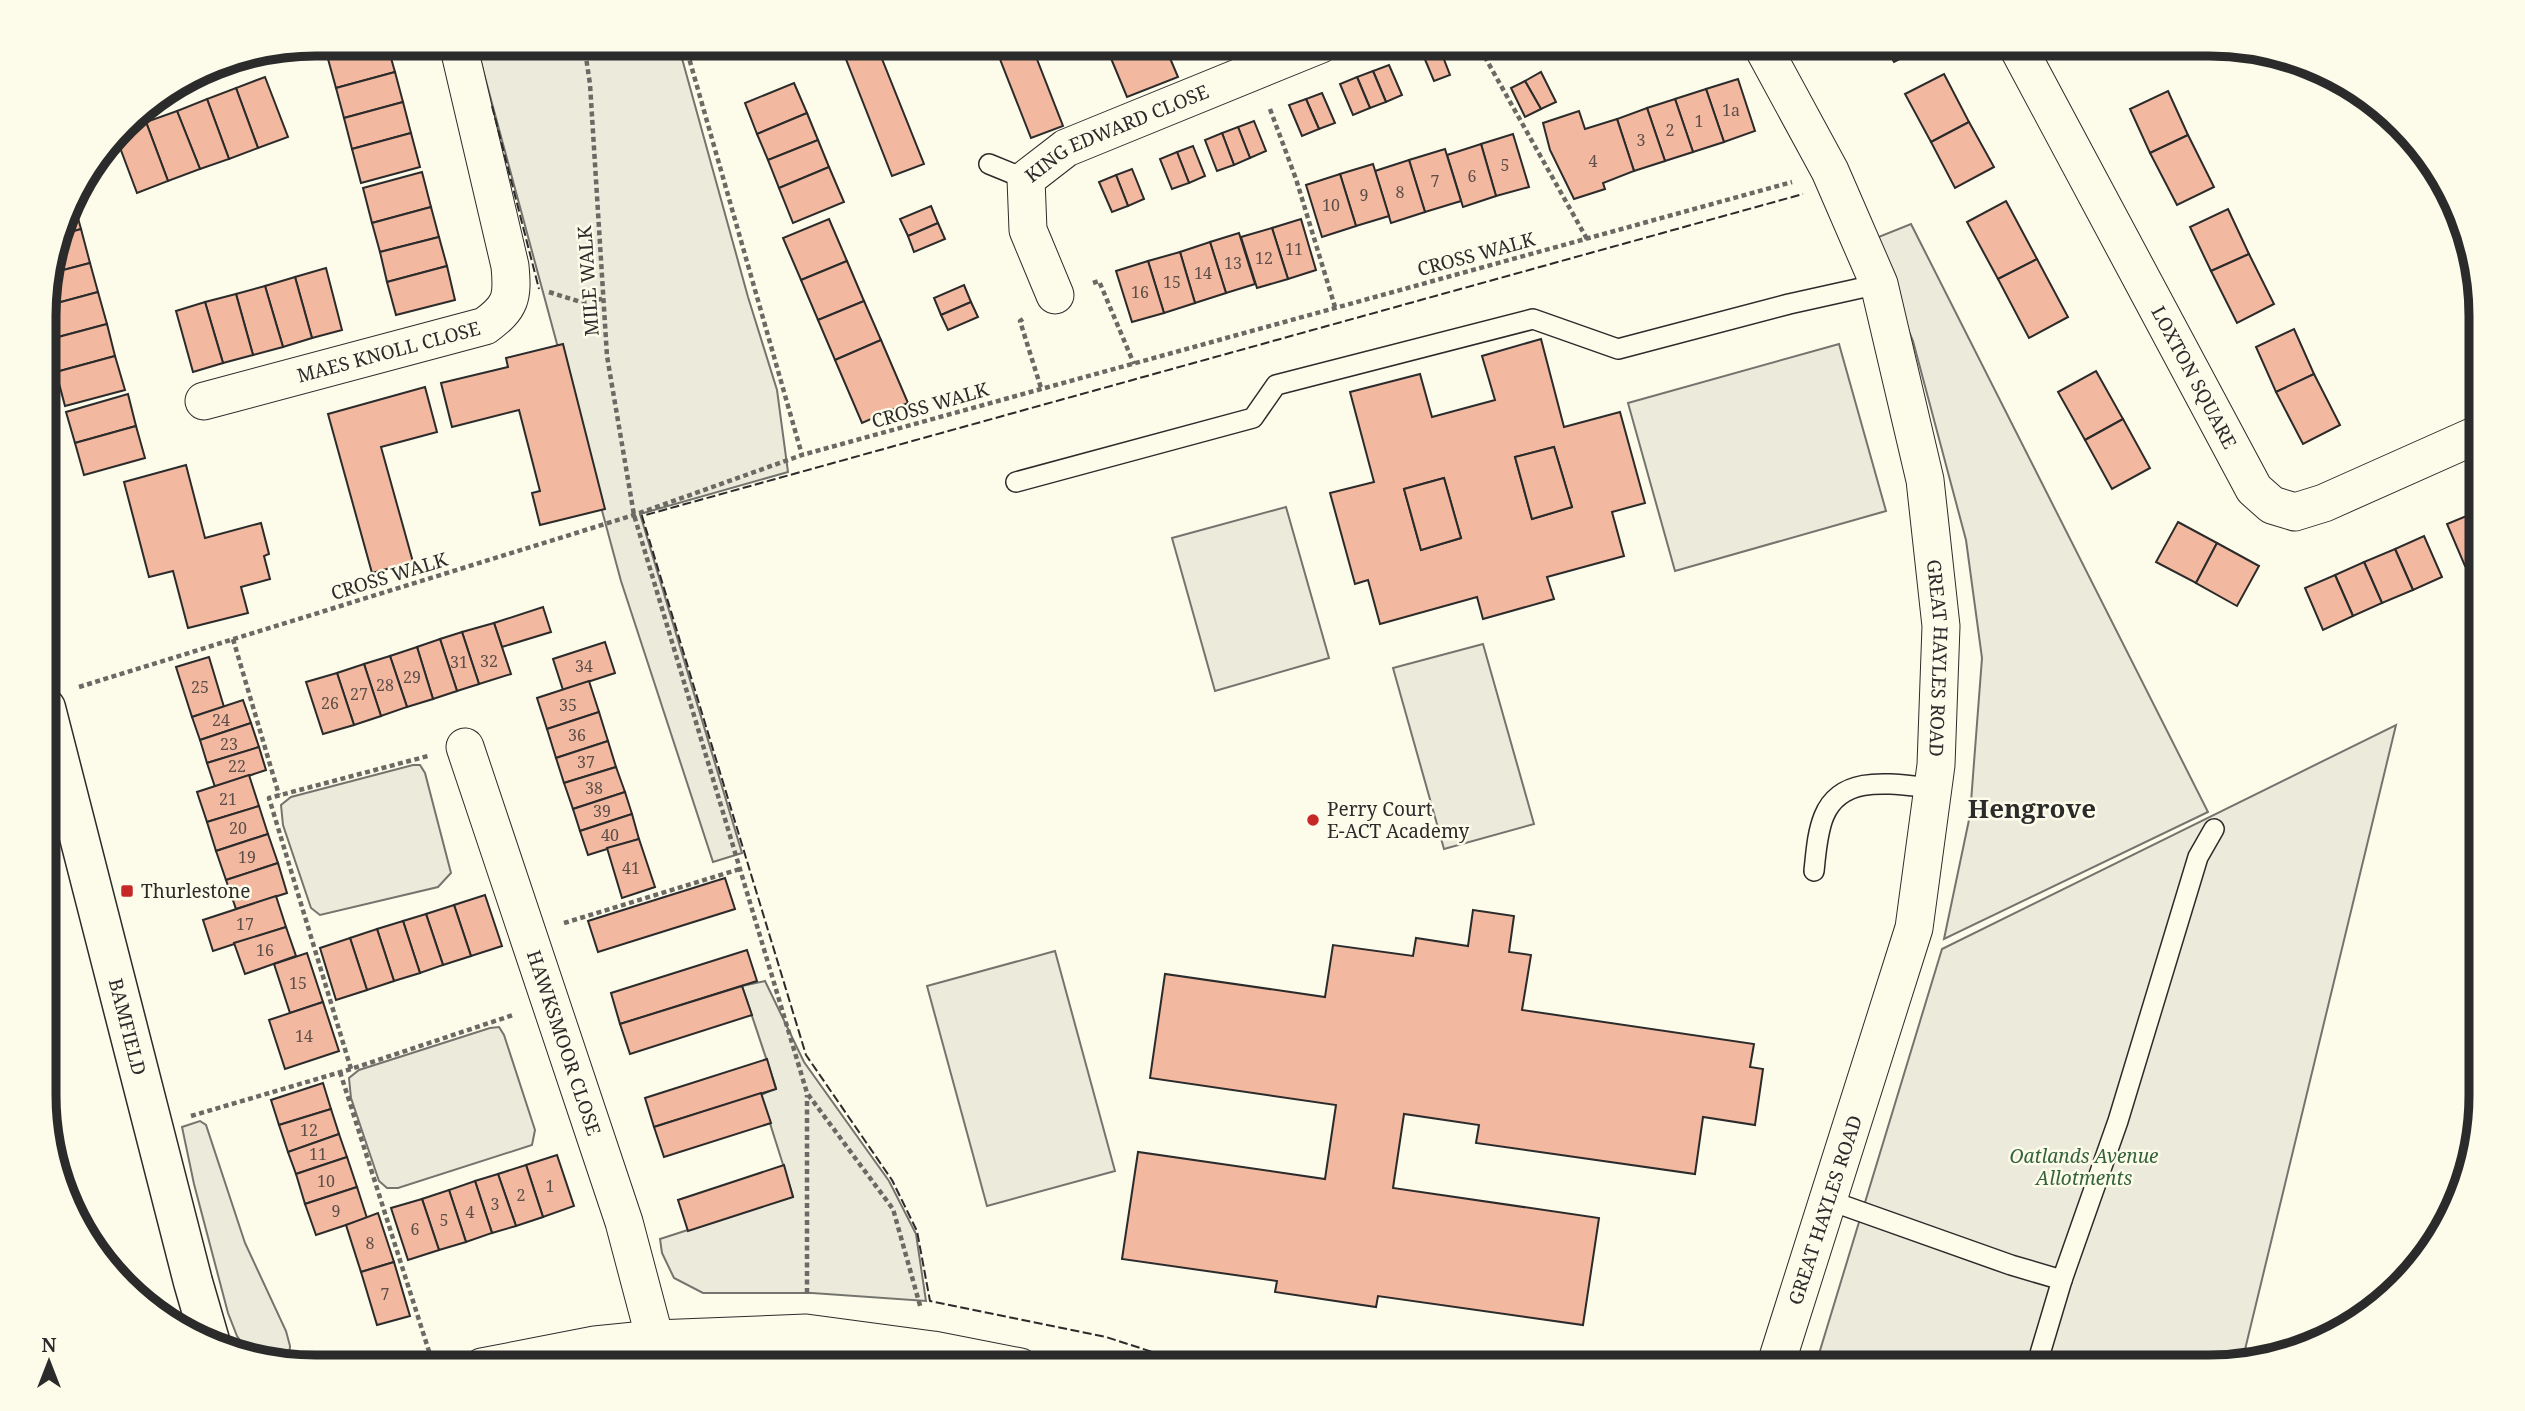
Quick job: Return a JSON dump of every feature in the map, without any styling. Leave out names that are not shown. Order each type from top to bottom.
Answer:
[{"type":"street","points":[[461,56],[512,281]]},
{"type":"street","name":"KING EDWARD CLOSE","points":[[1055,295],[1028,230],[1026,179],[1066,148],[1292,56]]},
{"type":"street","name":"GREAT HAYLES ROAD","points":[[1767,56],[1830,172],[1879,284],[1925,480],[1941,626],[1936,765],[1914,928],[1779,1355]]},
{"type":"street","name":"LOXTON SQUARE","points":[[2022,56],[2254,488],[2272,505],[2295,512],[2323,503],[2469,438]]},
{"type":"street","name":"MAES KNOLL CLOSE","points":[[204,401],[485,326],[507,307],[513,291],[512,281]]},
{"type":"street","name":"BAMFIELD","points":[[59,698],[153,1127],[208,1331]]},
{"type":"street","name":"HAWKSMOOR CLOSE","points":[[465,747],[624,1222],[655,1339]]},
{"type":"street","points":[[601,1355],[655,1339],[806,1333],[959,1355]]},
{"type":"lane","points":[[989,164],[1026,179]]},
{"type":"lane","points":[[1016,482],[1253,418],[1276,385],[1533,319],[1618,349],[1789,304],[1879,284]]},
{"type":"lane","points":[[1814,871],[1820,828],[1825,815],[1846,790],[1880,783],[1933,788]]},
{"type":"lane","points":[[2040,1355],[2062,1280],[2118,1121],[2198,858],[2214,829]]},
{"type":"lane","points":[[1828,1200],[2011,1265],[2062,1280]]},
{"type":"path","name":"MILE WALK","points":[[586,56],[590,84],[607,356],[634,515],[807,1093]]},
{"type":"path","points":[[688,56],[802,455]]},
{"type":"path","points":[[1490,56],[1486,59],[1587,239]]},
{"type":"path","points":[[1256,71],[1296,179],[1335,307]]},
{"type":"path","name":"CROSS WALK","points":[[59,698],[233,639],[634,515],[802,455],[1830,172]]},
{"type":"path","points":[[512,281],[581,302],[602,299]]},
{"type":"path","points":[[233,639],[279,795]]},
{"type":"path","points":[[351,1069],[269,798],[465,747]]},
{"type":"path","points":[[528,934],[740,869]]},
{"type":"path","points":[[153,1127],[351,1069],[551,1003]]},
{"type":"path","points":[[340,1072],[430,1355]]},
{"type":"path","points":[[806,1333],[807,1093]]},
{"type":"path","points":[[807,1093],[892,1209],[933,1350]]},
{"type":"green space","points":[[479,56],[681,56],[748,297],[777,390],[788,472],[640,514],[742,853],[713,862],[621,581]]},
{"type":"green space","points":[[1911,224],[2208,812],[1944,939],[1970,815],[1982,658],[1966,540],[1913,341],[1871,240]]},
{"type":"green space","points":[[1839,344],[1886,511],[1675,571],[1628,403]]},
{"type":"green space","points":[[1286,507],[1329,658],[1215,691],[1172,538]]},
{"type":"green space","points":[[1483,644],[1534,824],[1444,849],[1393,668]]},
{"type":"green space","name":"Oatlands Avenue Allotments","points":[[2396,725],[2244,1353],[1819,1355],[1942,949]]},
{"type":"green space","points":[[420,765],[425,773],[451,873],[438,887],[320,915],[311,908],[283,825],[281,805],[291,797]]},
{"type":"green space","points":[[1055,951],[1115,1171],[987,1206],[927,986]]},
{"type":"green space","points":[[765,981],[804,1062],[889,1181],[916,1234],[926,1301],[812,1293],[703,1293],[674,1278],[662,1253],[660,1239],[793,1196],[761,1095],[776,1088],[742,986]]},
{"type":"green space","points":[[499,1027],[535,1130],[532,1145],[398,1188],[387,1188],[379,1181],[351,1098],[349,1078],[359,1070]]},
{"type":"green space","points":[[200,1121],[206,1125],[245,1243],[286,1331],[289,1353],[243,1344],[237,1336],[228,1313],[194,1184],[182,1127]]},
{"type":"building","points":[[340,56],[390,56],[395,72],[336,88],[328,59]]},
{"type":"building","points":[[845,56],[881,56],[924,164],[892,176]]},
{"type":"building","points":[[999,56],[1036,56],[1063,126],[1031,138]]},
{"type":"building","points":[[1110,56],[1169,56],[1178,77],[1127,97]]},
{"type":"building","points":[[1424,56],[1443,56],[1450,75],[1434,81]]},
{"type":"building","points":[[1891,56],[1906,56],[1894,62]]},
{"type":"building","points":[[1389,65],[1402,95],[1386,102],[1373,71]]},
{"type":"building","points":[[1373,71],[1386,102],[1370,108],[1357,77]]},
{"type":"building","points":[[395,72],[403,102],[344,118],[336,88]]},
{"type":"building","points":[[1541,72],[1556,102],[1541,109],[1525,81]]},
{"type":"building","points":[[1944,74],[1969,122],[1931,142],[1905,94]]},
{"type":"building","points":[[265,77],[288,137],[258,148],[236,88]]},
{"type":"building","points":[[1357,77],[1370,108],[1353,115],[1340,84]]},
{"type":"building","points":[[1738,79],[1755,131],[1724,142],[1706,89]]},
{"type":"building","points":[[1525,81],[1541,109],[1525,117],[1511,88]]},
{"type":"building","points":[[794,83],[807,113],[757,134],[745,103]]},
{"type":"building","points":[[236,88],[258,148],[229,159],[207,99]]},
{"type":"building","points":[[1706,89],[1724,142],[1693,152],[1675,99]]},
{"type":"building","points":[[2168,91],[2188,135],[2150,153],[2130,109]]},
{"type":"building","points":[[1322,93],[1335,123],[1319,129],[1306,99]]},
{"type":"building","points":[[207,99],[229,159],[200,169],[177,111]]},
{"type":"building","points":[[1306,99],[1319,129],[1302,136],[1289,105]]},
{"type":"building","points":[[1675,99],[1693,152],[1665,161],[1647,108]]},
{"type":"building","points":[[403,102],[411,133],[352,149],[344,118]]},
{"type":"building","points":[[1647,108],[1665,161],[1634,171],[1617,119]]},
{"type":"building","points":[[177,111],[200,169],[168,181],[146,122]]},
{"type":"building","points":[[1579,111],[1585,129],[1617,119],[1634,171],[1603,183],[1605,189],[1574,199],[1550,150],[1543,123]]},
{"type":"building","points":[[807,113],[818,140],[768,160],[757,134]]},
{"type":"building","points":[[1254,121],[1266,151],[1250,158],[1238,127]]},
{"type":"building","points":[[146,122],[168,181],[137,193],[119,146]]},
{"type":"building","points":[[1969,122],[1994,167],[1955,188],[1931,142]]},
{"type":"building","points":[[1238,127],[1250,158],[1234,165],[1222,133]]},
{"type":"building","points":[[411,133],[420,167],[361,183],[352,149]]},
{"type":"building","points":[[1222,133],[1234,165],[1217,171],[1205,140]]},
{"type":"building","points":[[1513,134],[1529,187],[1496,196],[1481,144]]},
{"type":"building","points":[[2188,135],[2214,187],[2177,205],[2150,153]]},
{"type":"building","points":[[818,140],[829,167],[779,188],[768,160]]},
{"type":"building","points":[[1481,144],[1496,196],[1463,207],[1447,155]]},
{"type":"building","points":[[1193,146],[1205,176],[1189,183],[1177,152]]},
{"type":"building","points":[[1445,149],[1461,201],[1425,212],[1409,160]]},
{"type":"building","points":[[1177,152],[1189,183],[1172,189],[1160,159]]},
{"type":"building","points":[[1409,160],[1425,212],[1391,223],[1375,171]]},
{"type":"building","points":[[1373,164],[1389,216],[1356,226],[1340,174]]},
{"type":"building","points":[[829,167],[844,202],[793,223],[779,188]]},
{"type":"building","points":[[1132,169],[1144,199],[1128,206],[1116,175]]},
{"type":"building","points":[[422,172],[431,207],[372,223],[363,188]]},
{"type":"building","points":[[1340,174],[1356,226],[1322,237],[1306,185]]},
{"type":"building","points":[[1116,175],[1128,206],[1112,212],[1099,182]]},
{"type":"building","points":[[2006,201],[2037,259],[1998,279],[1967,222]]},
{"type":"building","points":[[931,206],[938,223],[908,236],[900,219]]},
{"type":"building","points":[[431,207],[439,237],[380,252],[372,223]]},
{"type":"building","points":[[2228,209],[2249,254],[2211,271],[2190,227]]},
{"type":"building","points":[[77,214],[81,229],[70,232]]},
{"type":"building","points":[[829,219],[847,261],[801,280],[783,238]]},
{"type":"building","points":[[1301,219],[1316,270],[1288,279],[1272,228]]},
{"type":"building","points":[[938,223],[945,239],[914,252],[908,236]]},
{"type":"building","points":[[1272,228],[1288,279],[1257,288],[1241,237]]},
{"type":"building","points":[[81,229],[90,263],[60,271],[65,249],[70,232]]},
{"type":"building","points":[[1239,233],[1255,284],[1226,293],[1210,242]]},
{"type":"building","points":[[439,237],[447,266],[387,282],[380,252]]},
{"type":"building","points":[[1210,242],[1226,293],[1195,303],[1180,252]]},
{"type":"building","points":[[1180,252],[1195,303],[1164,313],[1148,261]]},
{"type":"building","points":[[2249,254],[2274,304],[2237,323],[2211,271]]},
{"type":"building","points":[[2037,259],[2068,317],[2029,338],[1998,279]]},
{"type":"building","points":[[847,261],[864,301],[818,320],[801,280]]},
{"type":"building","points":[[1148,261],[1164,313],[1132,322],[1116,271]]},
{"type":"building","points":[[90,263],[98,292],[57,303],[60,271]]},
{"type":"building","points":[[447,266],[455,300],[396,315],[387,282]]},
{"type":"building","points":[[326,268],[342,330],[312,338],[295,277]]},
{"type":"building","points":[[295,277],[312,338],[283,347],[265,286]]},
{"type":"building","points":[[964,285],[971,302],[941,315],[934,298]]},
{"type":"building","points":[[265,286],[283,347],[253,355],[236,294]]},
{"type":"building","points":[[98,292],[107,324],[56,338],[57,303]]},
{"type":"building","points":[[236,294],[253,355],[223,363],[205,302]]},
{"type":"building","points":[[864,301],[881,340],[835,360],[818,320]]},
{"type":"building","points":[[205,302],[223,363],[193,372],[176,311]]},
{"type":"building","points":[[971,302],[978,317],[948,330],[941,315]]},
{"type":"building","points":[[107,324],[115,356],[56,372],[56,338]]},
{"type":"building","points":[[2294,329],[2314,374],[2276,392],[2256,347]]},
{"type":"building","points":[[1541,339],[1564,427],[1620,412],[1645,503],[1612,512],[1624,556],[1547,577],[1554,599],[1483,619],[1477,597],[1380,624],[1368,580],[1355,584],[1330,493],[1374,482],[1350,392],[1420,374],[1432,417],[1495,400],[1482,356]],"holes":[[[1554,447],[1572,507],[1532,519],[1515,457]],[[1444,478],[1461,538],[1421,550],[1404,489]]]},
{"type":"building","points":[[881,340],[908,403],[862,423],[835,360]]},
{"type":"building","points":[[563,344],[605,509],[540,525],[532,493],[540,491],[519,410],[452,427],[441,383],[508,367],[506,358]]},
{"type":"building","points":[[115,356],[125,390],[65,406],[56,372]]},
{"type":"building","points":[[2096,371],[2123,419],[2085,440],[2058,392]]},
{"type":"building","points":[[2314,374],[2340,425],[2303,444],[2276,392]]},
{"type":"building","points":[[425,387],[437,432],[381,447],[413,562],[372,573],[328,414]]},
{"type":"building","points":[[128,394],[136,426],[75,443],[66,412]]},
{"type":"building","points":[[2123,419],[2150,468],[2112,489],[2085,440]]},
{"type":"building","points":[[136,426],[145,458],[84,475],[75,443]]},
{"type":"building","points":[[1554,447],[1572,507],[1532,519],[1515,457]]},
{"type":"building","points":[[186,465],[205,538],[261,523],[269,554],[264,556],[270,579],[241,587],[248,613],[188,628],[173,571],[149,577],[124,482]]},
{"type":"building","points":[[1444,478],[1461,538],[1421,550],[1404,489]]},
{"type":"building","points":[[2469,515],[2469,564],[2465,566],[2447,524]]},
{"type":"building","points":[[2178,522],[2217,543],[2196,583],[2156,562]]},
{"type":"building","points":[[2424,536],[2442,577],[2413,590],[2395,549]]},
{"type":"building","points":[[2217,543],[2259,566],[2237,606],[2196,583]]},
{"type":"building","points":[[2395,549],[2413,590],[2382,603],[2364,562]]},
{"type":"building","points":[[2364,562],[2382,603],[2353,616],[2335,575]]},
{"type":"building","points":[[2335,575],[2353,616],[2323,630],[2305,588]]},
{"type":"building","points":[[543,607],[551,632],[502,647],[494,623]]},
{"type":"building","points":[[494,623],[511,674],[479,684],[462,632]]},
{"type":"building","points":[[462,632],[479,684],[457,691],[440,639]]},
{"type":"building","points":[[440,639],[457,691],[433,699],[417,647]]},
{"type":"building","points":[[605,642],[615,673],[563,690],[553,659]]},
{"type":"building","points":[[417,647],[433,699],[407,707],[390,656]]},
{"type":"building","points":[[390,656],[407,707],[381,716],[364,664]]},
{"type":"building","points":[[209,657],[224,707],[192,717],[176,667]]},
{"type":"building","points":[[364,664],[381,716],[354,725],[337,673]]},
{"type":"building","points":[[337,673],[354,725],[323,734],[306,682]]},
{"type":"building","points":[[589,681],[599,712],[547,729],[537,698]]},
{"type":"building","points":[[243,700],[251,723],[200,740],[192,717]]},
{"type":"building","points":[[599,712],[608,741],[556,758],[547,729]]},
{"type":"building","points":[[251,723],[259,747],[207,763],[200,740]]},
{"type":"building","points":[[608,741],[616,767],[564,783],[556,758]]},
{"type":"building","points":[[259,747],[266,770],[215,787],[207,763]]},
{"type":"building","points":[[616,767],[625,792],[573,809],[564,783]]},
{"type":"building","points":[[249,775],[259,806],[207,822],[197,792]]},
{"type":"building","points":[[625,792],[632,814],[580,831],[573,809]]},
{"type":"building","points":[[259,806],[268,834],[216,851],[207,822]]},
{"type":"building","points":[[632,814],[639,839],[588,855],[580,831]]},
{"type":"building","points":[[268,834],[278,863],[226,880],[216,851]]},
{"type":"building","points":[[639,839],[655,887],[622,898],[607,848]]},
{"type":"building","points":[[278,863],[287,893],[236,909],[226,880]]},
{"type":"building","points":[[725,878],[735,909],[598,952],[588,921]]},
{"type":"building","points":[[485,895],[502,946],[471,956],[454,905]]},
{"type":"building","points":[[276,896],[286,927],[213,951],[203,920]]},
{"type":"building","points":[[454,905],[471,956],[443,965],[426,914]]},
{"type":"building","points":[[1473,910],[1514,916],[1509,952],[1531,955],[1522,1010],[1754,1044],[1750,1067],[1763,1069],[1755,1125],[1703,1117],[1695,1174],[1476,1143],[1479,1125],[1404,1114],[1393,1188],[1599,1218],[1583,1325],[1378,1296],[1376,1307],[1275,1292],[1277,1281],[1122,1259],[1138,1152],[1325,1179],[1336,1105],[1150,1078],[1165,974],[1325,997],[1333,945],[1413,956],[1416,938],[1468,946]]},
{"type":"building","points":[[426,914],[443,965],[420,973],[403,921]]},
{"type":"building","points":[[403,921],[420,973],[394,981],[377,929]]},
{"type":"building","points":[[286,927],[296,956],[245,974],[234,943]]},
{"type":"building","points":[[377,929],[394,981],[367,990],[350,938]]},
{"type":"building","points":[[350,938],[367,990],[336,1000],[320,948]]},
{"type":"building","points":[[747,950],[757,981],[620,1024],[611,993]]},
{"type":"building","points":[[307,953],[323,1002],[290,1013],[274,964]]},
{"type":"building","points":[[742,986],[752,1015],[630,1054],[620,1024]]},
{"type":"building","points":[[323,1002],[339,1051],[285,1069],[269,1020]]},
{"type":"building","points":[[767,1059],[776,1089],[654,1127],[645,1098]]},
{"type":"building","points":[[323,1083],[331,1109],[279,1125],[271,1100]]},
{"type":"building","points":[[761,1093],[771,1123],[664,1157],[654,1127]]},
{"type":"building","points":[[331,1109],[339,1134],[288,1152],[279,1125]]},
{"type":"building","points":[[339,1134],[347,1157],[296,1174],[288,1152]]},
{"type":"building","points":[[557,1155],[574,1206],[543,1217],[526,1165]]},
{"type":"building","points":[[347,1157],[357,1187],[305,1204],[296,1174]]},
{"type":"building","points":[[526,1165],[543,1217],[516,1226],[498,1174]]},
{"type":"building","points":[[784,1165],[793,1197],[688,1231],[678,1200]]},
{"type":"building","points":[[498,1174],[516,1226],[492,1233],[475,1181]]},
{"type":"building","points":[[475,1181],[492,1233],[466,1242],[449,1190]]},
{"type":"building","points":[[357,1187],[367,1218],[316,1235],[305,1204]]},
{"type":"building","points":[[449,1190],[466,1242],[439,1250],[422,1199]]},
{"type":"building","points":[[422,1199],[439,1250],[408,1260],[391,1208]]},
{"type":"building","points":[[378,1213],[394,1262],[361,1272],[346,1225]]},
{"type":"building","points":[[394,1262],[410,1316],[377,1325],[361,1272]]},
{"type":"fence","points":[[492,106],[539,289]]},
{"type":"fence","points":[[1162,1355],[1106,1337],[930,1301],[917,1231],[892,1180],[806,1055],[642,516],[1803,194]]},
{"type":"place","name":"Perry Court E-ACT Academy","points":[[1313,820]]},
{"type":"place","name":"Thurlestone","points":[[127,891]]},
{"type":"district","name":"Hengrove","points":[[2032,809]]}]
